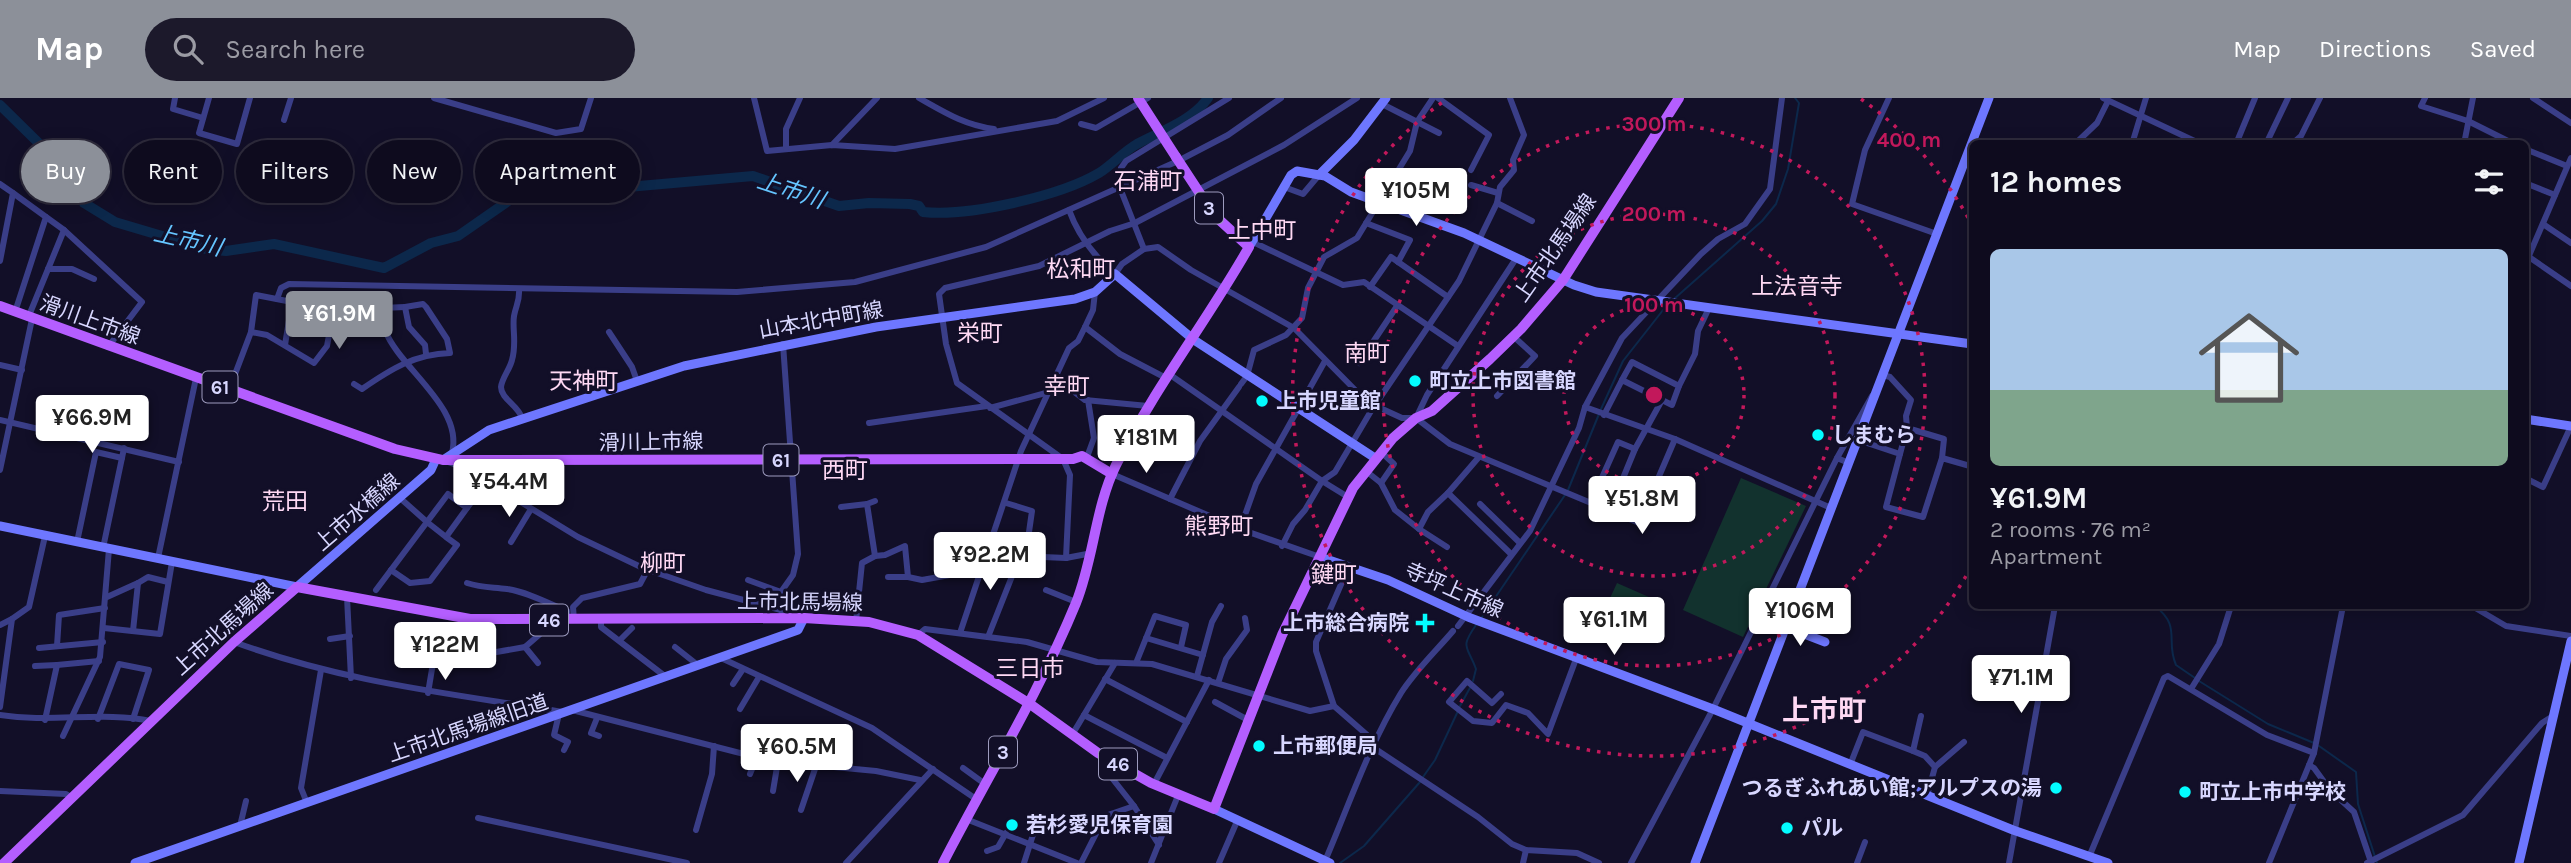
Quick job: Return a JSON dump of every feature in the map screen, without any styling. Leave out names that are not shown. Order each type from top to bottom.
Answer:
[{"type":"main road","name":"3","points":[[943,863],[1030,704],[1056,650],[1092,553],[1100,510],[1112,474],[1148,406],[1194,340],[1251,245],[1214,215],[1197,193],[1138,98]]},
{"type":"main road","name":"上市北馬場線","points":[[4,863],[234,642],[297,587],[470,619],[804,618],[856,621],[918,635],[1030,704],[1108,758],[1154,784],[1214,809],[1282,635],[1349,496],[1378,455],[1416,418],[1432,411],[1513,337],[1563,280],[1673,100]]},
{"type":"main road","name":"滑川上市線","points":[[0,306],[395,449],[439,460],[1087,457]]},
{"type":"main road","points":[[1087,457],[1112,474]]},
{"type":"street","points":[[175,98],[173,109],[203,118]]},
{"type":"street","points":[[209,98],[199,133],[237,144],[250,98]]},
{"type":"street","points":[[284,120],[290,98]]},
{"type":"street","points":[[434,98],[556,132],[581,129],[590,98]]},
{"type":"street","points":[[754,98],[767,151],[832,145],[895,149],[1056,121],[1104,98]]},
{"type":"street","points":[[786,149],[786,130],[800,98]]},
{"type":"street","points":[[832,145],[877,98]]},
{"type":"street","points":[[919,98],[943,114],[973,126],[1002,130]]},
{"type":"street","points":[[1081,124],[1096,128],[1148,98]]},
{"type":"street","points":[[1121,168],[1126,161],[1229,98]]},
{"type":"street","points":[[277,299],[281,288],[289,284],[737,292],[855,282],[986,247],[1121,188],[1228,135],[1281,98]]},
{"type":"street","points":[[1066,558],[1070,475],[1063,459],[957,383],[939,294],[945,288],[1039,266],[1110,231],[1135,223],[1197,193],[1284,145],[1357,98]]},
{"type":"street","points":[[1170,499],[1200,441],[1242,382],[1254,350],[1286,335],[1294,328],[1305,312],[1308,288],[1315,272],[1328,252],[1353,242],[1410,150],[1417,122],[1436,98],[1489,135],[1471,170]]},
{"type":"street","points":[[1282,546],[1293,524],[1306,510],[1322,481],[1335,472],[1352,441],[1459,281],[1497,204],[1497,193],[1514,170],[1513,160],[1524,135],[1510,98]]},
{"type":"street","points":[[1214,809],[1327,862],[1374,745],[1402,691],[1468,617],[1530,531],[1579,428],[1585,407],[1622,338],[1718,239],[1745,224],[1765,198],[1770,189],[1782,98]]},
{"type":"street","points":[[1889,98],[1865,150],[1852,204],[1937,234]]},
{"type":"street","points":[[1973,140],[1989,98]]},
{"type":"street","points":[[2134,140],[2146,98]]},
{"type":"street","points":[[2238,140],[2255,98]]},
{"type":"street","points":[[2268,140],[2288,98]]},
{"type":"street","points":[[2296,140],[2320,98]]},
{"type":"street","points":[[2425,98],[2421,106],[2468,121],[2506,140]]},
{"type":"street","points":[[2465,140],[2473,98]]},
{"type":"street","points":[[2533,98],[2571,123]]},
{"type":"street","points":[[2079,140],[2097,123],[2106,99],[2140,118],[2192,140]]},
{"type":"street","points":[[1284,187],[1303,194],[1354,140],[1384,101],[1439,133]]},
{"type":"street","points":[[1696,863],[1969,150]]},
{"type":"street","points":[[2529,151],[2567,166]]},
{"type":"street","points":[[2571,158],[2529,257],[2571,286]]},
{"type":"street","points":[[1458,346],[1364,282],[1343,285],[1251,245],[1284,187],[1297,171],[1319,175],[1351,192],[1479,240],[1563,280],[1596,292],[1969,344]]},
{"type":"street","points":[[0,184],[64,230],[142,302],[108,347]]},
{"type":"street","points":[[1471,185],[1497,193]]},
{"type":"street","points":[[2529,185],[2555,195]]},
{"type":"street","points":[[1121,188],[1144,250]]},
{"type":"street","points":[[0,261],[13,193]]},
{"type":"street","points":[[1497,204],[1532,221]]},
{"type":"street","points":[[1069,210],[1074,225],[1087,244],[1115,274],[1242,382],[1394,464],[1381,483]]},
{"type":"street","points":[[15,312],[46,217]]},
{"type":"street","points":[[1366,223],[1410,240],[1398,262]]},
{"type":"street","points":[[2543,224],[2571,243]]},
{"type":"street","points":[[0,471],[22,370],[30,318],[64,230]]},
{"type":"street","points":[[1115,274],[1122,264],[1144,250],[1158,247],[1191,270],[1294,328],[1355,393],[1402,418],[1416,418],[1450,444],[1639,523],[1675,439]]},
{"type":"street","points":[[1370,287],[1391,257],[1448,297]]},
{"type":"street","points":[[1416,418],[1417,411],[1517,257]]},
{"type":"street","points":[[48,270],[72,269],[94,279]]},
{"type":"street","name":"山本北中町線","points":[[439,460],[489,430],[684,366],[876,327],[1075,299],[1095,292],[1115,274]]},
{"type":"street","points":[[519,289],[520,300],[513,318],[516,331],[513,356],[501,387],[503,395],[519,408],[522,418]]},
{"type":"street","points":[[960,633],[1028,435],[1069,348],[1078,341],[1093,310],[1095,292]]},
{"type":"street","points":[[229,390],[251,332],[256,295],[359,314],[382,308],[426,307],[447,339],[450,354],[426,354],[362,389],[354,384]]},
{"type":"street","points":[[285,345],[292,302]]},
{"type":"street","points":[[1359,363],[1397,306]]},
{"type":"street","points":[[405,307],[409,327],[425,345],[426,354]]},
{"type":"street","points":[[1622,380],[1672,405],[1695,355],[1698,331],[1709,307]]},
{"type":"street","points":[[251,332],[267,335],[314,363],[327,346],[334,308]]},
{"type":"street","points":[[382,308],[385,331],[434,394],[445,415],[454,452],[439,460]]},
{"type":"street","points":[[1085,327],[1120,354],[1168,376],[1223,410],[1322,481],[1349,496]]},
{"type":"street","points":[[609,332],[638,381]]},
{"type":"street","points":[[1497,396],[1535,356],[1513,337]]},
{"type":"street","points":[[771,606],[793,575],[798,554],[783,344]]},
{"type":"street","points":[[1240,529],[1256,484],[1325,361]]},
{"type":"street","points":[[1604,415],[1632,362],[1679,386]]},
{"type":"street","points":[[0,365],[22,370]]},
{"type":"street","points":[[1883,375],[1890,377],[1911,400],[1906,415],[1907,428],[1886,507],[1923,517],[1942,458],[1944,439],[1907,428]]},
{"type":"street","points":[[158,558],[196,378]]},
{"type":"street","points":[[869,423],[988,407],[1068,387],[1088,400],[1148,406]]},
{"type":"street","points":[[1631,863],[1713,709],[1837,458],[1870,398],[1876,393]]},
{"type":"street","points":[[1087,457],[1094,438],[1088,400]]},
{"type":"street","points":[[1610,510],[1635,449],[1662,400]]},
{"type":"street","points":[[1585,407],[1675,439],[1831,508]]},
{"type":"street","points":[[0,420],[180,462]]},
{"type":"street","points":[[2529,420],[2571,426],[2543,487],[2529,480]]},
{"type":"street","points":[[1858,440],[1899,454]]},
{"type":"street","points":[[1591,502],[1618,442],[1635,449]]},
{"type":"street","points":[[63,736],[99,661],[107,597],[106,549],[124,448]]},
{"type":"street","points":[[77,542],[96,452],[122,458]]},
{"type":"street","points":[[1419,529],[1428,512],[1479,457]]},
{"type":"street","points":[[1837,458],[1849,463]]},
{"type":"street","points":[[1942,458],[1969,466]]},
{"type":"street","points":[[439,460],[465,468],[578,537],[648,569],[706,590],[771,606],[781,610],[783,618]]},
{"type":"street","name":"上市水橋線","points":[[297,587],[400,498],[439,460]]},
{"type":"street","points":[[1366,471],[1381,483],[1395,510],[1447,547]]},
{"type":"street","points":[[1112,474],[1282,546],[1320,557]]},
{"type":"street","points":[[446,537],[487,482]]},
{"type":"street","points":[[1448,493],[1511,554]]},
{"type":"street","points":[[376,590],[448,494],[467,508]]},
{"type":"street","points":[[391,570],[410,583],[430,581],[457,545],[400,498]]},
{"type":"street","points":[[841,507],[875,501]]},
{"type":"street","points":[[988,637],[1028,539],[1032,512],[1006,503]]},
{"type":"street","points":[[866,504],[875,556]]},
{"type":"street","points":[[1480,504],[1520,543]]},
{"type":"street","points":[[511,542],[531,509]]},
{"type":"street","points":[[0,526],[297,587]]},
{"type":"street","points":[[0,625],[29,607],[45,536]]},
{"type":"street","points":[[856,621],[862,563],[905,546],[908,578]]},
{"type":"street","points":[[1020,556],[1066,558],[1092,553]]},
{"type":"street","name":"寺坪上市線","points":[[1320,557],[1388,580],[1468,617],[1713,709],[2013,830],[2108,863]]},
{"type":"street","points":[[104,628],[160,634],[172,562]]},
{"type":"street","points":[[1349,566],[1316,642],[1319,664],[1334,706],[1374,745],[1478,817],[1512,844],[1526,850],[1577,853],[1599,863]]},
{"type":"street","points":[[570,620],[573,607],[582,598],[640,584],[648,569]]},
{"type":"street","points":[[888,577],[922,580],[983,569]]},
{"type":"street","points":[[107,597],[148,577],[168,582]]},
{"type":"street","points":[[748,580],[781,592]]},
{"type":"street","points":[[133,631],[138,583]]},
{"type":"street","points":[[467,583],[488,590],[508,589],[534,597],[567,611],[570,620]]},
{"type":"street","points":[[1046,590],[1076,602]]},
{"type":"street","points":[[347,597],[351,678]]},
{"type":"street","points":[[1197,676],[1212,622],[1221,606]]},
{"type":"street","points":[[57,646],[59,615],[105,608]]},
{"type":"street","points":[[2009,863],[2053,609]]},
{"type":"street","points":[[2191,689],[2219,644],[2230,609]]},
{"type":"street","points":[[2269,863],[2314,753],[2342,609]]},
{"type":"street","points":[[2477,609],[2506,626],[2571,638],[2568,665],[2553,716],[2519,863]]},
{"type":"street","points":[[1760,613],[1786,627],[1825,642]]},
{"type":"street","points":[[1136,663],[1155,616],[1186,625],[1181,647]]},
{"type":"street","name":"上市北馬場線旧道","points":[[135,863],[799,630],[804,618]]},
{"type":"street","points":[[1218,683],[1226,659],[1247,630],[1245,618]]},
{"type":"street","points":[[0,707],[12,619]]},
{"type":"street","points":[[601,619],[601,627],[666,677]]},
{"type":"street","points":[[428,693],[433,663],[525,647],[547,628],[548,620]]},
{"type":"street","points":[[620,640],[632,628]]},
{"type":"street","points":[[918,635],[925,629],[960,633],[1056,650],[1089,660],[1152,664],[1310,711],[1334,706]]},
{"type":"street","points":[[330,639],[350,636]]},
{"type":"street","points":[[1146,638],[1203,655]]},
{"type":"street","points":[[39,648],[103,642]]},
{"type":"street","points":[[234,642],[351,678],[428,693],[597,718],[778,761],[876,771],[920,780]]},
{"type":"street","points":[[525,647],[538,663]]},
{"type":"street","points":[[675,648],[699,666]]},
{"type":"street","points":[[721,658],[872,728],[976,799]]},
{"type":"street","points":[[1501,694],[1492,703],[1466,681],[1449,702],[1473,721],[1492,723],[1506,705],[1528,713],[1548,734],[1576,659]]},
{"type":"street","points":[[35,666],[99,661]]},
{"type":"street","points":[[1072,735],[1115,663]]},
{"type":"street","points":[[98,719],[119,664],[149,670],[133,719]]},
{"type":"street","points":[[45,720],[57,665]]},
{"type":"street","points":[[733,684],[743,669]]},
{"type":"street","points":[[307,803],[301,788],[321,670]]},
{"type":"street","points":[[740,709],[759,677]]},
{"type":"street","points":[[2089,857],[2164,678],[2168,677],[2191,689],[2267,736],[2314,753]]},
{"type":"street","points":[[1105,679],[1187,722]]},
{"type":"street","points":[[1154,784],[1209,680]]},
{"type":"street","points":[[1214,702],[1248,720]]},
{"type":"street","points":[[564,750],[568,742],[555,735],[565,712]]},
{"type":"street","points":[[0,715],[45,720],[133,719],[151,722]]},
{"type":"street","points":[[1084,715],[1167,758]]},
{"type":"street","points":[[1913,751],[1920,716]]},
{"type":"street","points":[[2309,765],[2354,812],[2369,861],[2463,815],[2542,723],[2553,716]]},
{"type":"street","points":[[597,718],[591,733],[599,736]]},
{"type":"street","points":[[1850,765],[1863,732],[1925,756],[1935,767]]},
{"type":"street","points":[[1927,796],[1935,767],[1964,742]]},
{"type":"street","points":[[696,830],[712,774],[714,746]]},
{"type":"street","points":[[750,774],[757,757]]},
{"type":"street","points":[[1108,758],[1108,774],[1134,806],[1158,845]]},
{"type":"street","points":[[774,791],[778,761]]},
{"type":"street","points":[[802,810],[816,766]]},
{"type":"street","points":[[963,768],[985,784]]},
{"type":"street","points":[[846,863],[933,769]]},
{"type":"street","points":[[0,791],[66,794],[72,798]]},
{"type":"street","points":[[1151,863],[1179,793]]},
{"type":"street","points":[[240,826],[246,801]]},
{"type":"street","points":[[966,819],[1079,863],[1105,816],[1134,806]]},
{"type":"street","points":[[478,818],[687,863]]},
{"type":"street","points":[[1024,863],[1038,819]]},
{"type":"street","points":[[1219,863],[1238,819]]},
{"type":"street","points":[[987,851],[998,847],[1006,834]]},
{"type":"street","points":[[1857,863],[1865,842]]},
{"type":"street","points":[[1523,863],[1526,850]]},
{"type":"green space","points":[[1741,478],[1806,506],[1743,637],[1683,610]]},
{"type":"green space","points":[[1617,583],[1658,601],[1646,629],[1604,611]]},
{"type":"water","points":[[1637,597],[1651,603],[1642,624],[1628,618]]},
{"type":"waterway","name":"上市川","points":[[0,105],[58,162],[84,203],[115,222],[206,249],[226,251],[274,244],[384,268],[431,243],[458,236],[514,197],[753,176],[839,206],[869,203],[910,204],[919,206],[923,212],[942,213],[1013,203],[1061,189],[1099,173],[1137,144],[1194,113],[1208,98]]},
{"type":"waterway","points":[[1674,299],[1762,221],[1776,204],[1788,169],[1799,103],[1795,98]]},
{"type":"waterway","points":[[1601,409],[1623,361],[1667,305]]},
{"type":"waterway","points":[[1568,490],[1599,414]]},
{"type":"waterway","points":[[1482,617],[1565,495]]},
{"type":"waterway","points":[[2158,609],[2171,627],[2176,665],[2195,678]]},
{"type":"waterway","points":[[1473,681],[1476,669],[1466,643],[1476,625]]},
{"type":"waterway","points":[[2199,681],[2268,724],[2314,743]]},
{"type":"waterway","points":[[1460,706],[1471,686]]},
{"type":"waterway","points":[[1423,777],[1435,760],[1458,711]]},
{"type":"waterway","points":[[2319,746],[2356,772],[2358,804],[2377,863]]},
{"type":"waterway","points":[[1340,863],[1364,846],[1420,782]]},
{"type":"place","name":"町立上市図書館","points":[[1415,381]]},
{"type":"place","name":"上市児童館","points":[[1262,401]]},
{"type":"place","name":"しまむら","points":[[1818,435]]},
{"type":"place","name":"上市総合病院","points":[[1425,623]]},
{"type":"place","name":"上市郵便局","points":[[1259,746]]},
{"type":"place","name":"つるぎふれあい館;アルプスの湯","points":[[2056,788]]},
{"type":"place","name":"町立上市中学校","points":[[2185,792]]},
{"type":"place","name":"若杉愛児保育園","points":[[1012,825]]},
{"type":"place","name":"パル","points":[[1787,828]]},
{"type":"district","name":"石浦町","points":[[1148,181]]},
{"type":"district","name":"上中町","points":[[1262,230]]},
{"type":"district","name":"松和町","points":[[1081,269]]},
{"type":"district","name":"上法音寺","points":[[1797,286]]},
{"type":"district","name":"栄町","points":[[980,333]]},
{"type":"district","name":"南町","points":[[1367,353]]},
{"type":"district","name":"天神町","points":[[584,381]]},
{"type":"district","name":"幸町","points":[[1067,386]]},
{"type":"district","name":"西町","points":[[845,470]]},
{"type":"district","name":"荒田","points":[[285,501]]},
{"type":"district","name":"熊野町","points":[[1219,526]]},
{"type":"district","name":"柳町","points":[[663,563]]},
{"type":"district","name":"鍵町","points":[[1334,574]]},
{"type":"district","name":"三日市","points":[[1030,668]]},
{"type":"district","name":"上市町","points":[[1824,710]]}]
